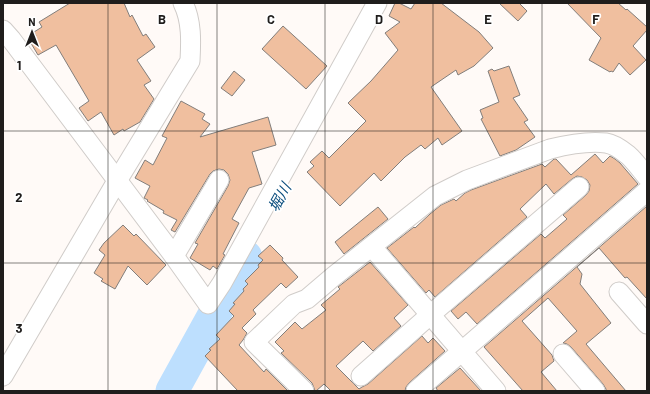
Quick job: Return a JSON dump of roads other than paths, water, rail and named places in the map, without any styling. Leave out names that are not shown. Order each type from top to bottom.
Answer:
[{"type":"street","points":[[3,376],[117,181],[190,61],[190,24],[183,3]]},
{"type":"street","points":[[3,30],[174,256],[208,304],[222,283],[377,3]]},
{"type":"street","points":[[304,391],[254,342],[294,304],[307,300],[334,276],[435,196],[467,180],[564,145],[608,143],[629,156],[647,177]]},
{"type":"street","points":[[174,256],[219,180]]},
{"type":"street","points":[[361,376],[430,314],[579,187]]},
{"type":"street","points":[[416,391],[647,191]]},
{"type":"street","points":[[372,247],[496,391]]},
{"type":"street","points":[[618,292],[647,324]]},
{"type":"street","points":[[563,354],[594,391]]},
{"type":"waterway","name":"堀川","points":[[172,391],[246,257]]}]
